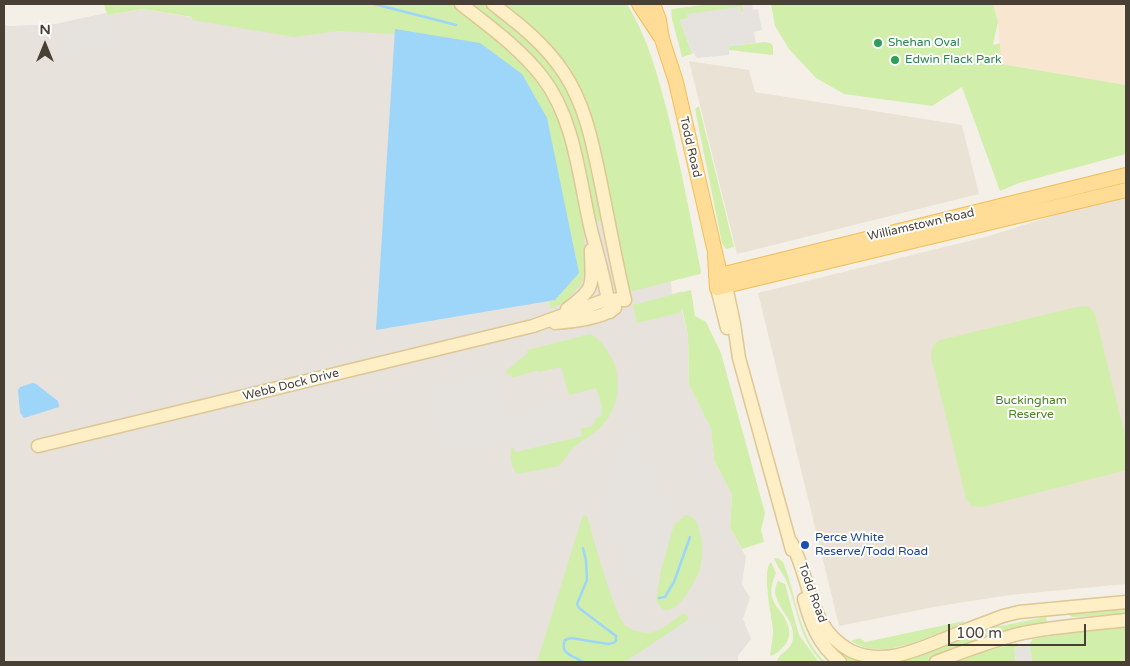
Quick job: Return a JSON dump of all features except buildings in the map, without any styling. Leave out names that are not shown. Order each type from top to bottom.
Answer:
[{"type":"main road","name":"Todd Road","points":[[639,4],[662,39]]},
{"type":"main road","name":"Todd Road","points":[[653,4],[676,82],[720,281]]},
{"type":"main road","name":"Williamstown Road","points":[[720,281],[1126,175]]},
{"type":"main road","name":"Williamstown Road","points":[[720,281],[1126,190]]},
{"type":"street","points":[[461,4],[528,59],[554,95],[571,140],[609,305]]},
{"type":"street","name":"Webb Dock Drive","points":[[38,446],[549,321],[625,300],[590,132],[580,104],[568,80],[553,58],[524,28],[493,4]]},
{"type":"street","points":[[549,321],[580,300],[591,285],[593,274],[592,232]]},
{"type":"street","name":"Todd Road","points":[[720,281],[727,327],[739,358],[760,438],[791,542],[795,568],[809,619],[822,644],[840,662]]},
{"type":"street","name":"Todd Road","points":[[791,542],[800,560],[819,618],[828,632],[836,641],[853,652],[868,657],[885,659],[910,653],[1003,616],[1019,612],[1058,608]]},
{"type":"street","points":[[1062,626],[1058,608],[1126,602]]},
{"type":"street","points":[[936,662],[978,646],[1006,638],[1062,626],[1126,620]]},
{"type":"shaded area","points":[[353,4],[567,4],[671,282],[672,294],[683,291],[681,308],[688,335],[689,384],[711,429],[714,460],[732,495],[730,528],[746,557],[742,584],[750,598],[743,619],[751,639],[738,656],[738,662],[4,662],[4,25],[55,24],[106,13],[107,15],[143,9],[295,35]]},
{"type":"shaded area","points":[[742,4],[752,4],[753,10],[758,9],[762,30],[754,32],[756,43],[729,46],[729,55],[697,58],[694,53],[692,54],[680,20],[688,18],[687,14],[740,7],[741,13],[743,13]]},
{"type":"shaded area","points":[[993,4],[1126,4],[1126,85],[1001,64],[998,22]]},
{"type":"shaded area","points":[[115,19],[120,43],[63,56],[59,33],[61,31]]},
{"type":"shaded area","points":[[689,61],[749,70],[755,92],[962,125],[979,194],[737,254]]},
{"type":"shaded area","points":[[1126,197],[1126,584],[1010,595],[939,606],[839,626],[758,293],[989,236],[1074,209]]},
{"type":"shaded area","points":[[492,372],[494,380],[499,385],[507,416],[581,398],[583,404],[592,402],[595,409],[601,407],[602,416],[597,417],[592,426],[581,429],[582,436],[515,452],[511,438],[450,452],[449,446],[441,448],[429,395],[435,393],[434,386]]},
{"type":"shaded area","points":[[627,428],[632,430],[631,435],[636,437],[635,442],[640,444],[638,449],[643,451],[642,456],[647,457],[645,463],[651,464],[649,470],[654,471],[653,476],[658,478],[656,483],[661,485],[660,490],[665,492],[663,497],[669,499],[667,504],[672,506],[671,511],[676,513],[648,602],[643,600],[644,595],[639,594],[641,588],[636,587],[637,581],[632,580],[634,574],[629,573],[630,567],[625,566],[627,561],[621,559],[623,554],[618,552],[619,547],[614,545],[616,540],[610,538],[612,533],[606,532],[608,526],[603,525],[604,519],[599,517]]},
{"type":"shaded area","points":[[688,620],[718,620],[717,662],[625,662]]},
{"type":"shaded area","points":[[1029,644],[1032,662],[1016,662],[1014,648]]},
{"type":"green space","points":[[451,4],[515,55],[546,93],[557,115],[564,136],[584,231],[585,271],[581,284],[566,301],[551,309],[549,301],[555,300],[395,30],[395,34],[338,31],[294,37],[192,20],[192,17],[143,9],[107,15],[104,5]]},
{"type":"green space","points":[[470,4],[480,4],[487,7],[533,45],[551,66],[576,112],[591,163],[603,221],[595,222],[577,140],[534,59],[510,35]]},
{"type":"green space","points":[[503,4],[627,4],[647,44],[660,86],[682,174],[700,274],[629,292],[592,119],[582,95],[568,70],[543,37]]},
{"type":"green space","points":[[711,4],[742,4],[743,12],[741,13],[740,7],[680,20],[692,54],[682,57],[671,9]]},
{"type":"green space","points":[[771,4],[993,4],[998,22],[993,45],[1000,43],[1001,64],[1126,85],[1126,154],[1019,183],[1000,191],[962,87],[932,106],[844,94],[816,78],[789,49],[775,26]]},
{"type":"green space","points":[[765,42],[773,46],[773,55],[729,50],[729,46]]},
{"type":"green space","points":[[699,106],[734,247],[726,249],[722,243],[695,109]]},
{"type":"green space","points":[[691,290],[695,316],[706,322],[721,353],[765,513],[761,530],[764,542],[742,549],[730,528],[732,495],[714,460],[711,429],[689,384],[688,335],[682,309],[679,313],[637,323],[633,305]]},
{"type":"green space","name":"Buckingham Reserve","points":[[1081,306],[1089,307],[1095,314],[1126,440],[1126,470],[982,507],[972,506],[966,499],[931,356],[933,346],[940,340]]},
{"type":"green space","points":[[590,334],[604,346],[617,372],[618,390],[609,416],[598,430],[573,448],[559,466],[517,474],[511,460],[512,446],[515,452],[582,436],[580,429],[602,415],[602,407],[596,388],[569,395],[561,367],[539,372],[538,370],[512,378],[511,374],[507,375],[506,371],[528,353],[527,350]]},
{"type":"green space","points":[[583,515],[587,516],[610,592],[621,619],[626,626],[636,631],[648,633],[662,628],[682,614],[686,614],[688,618],[687,621],[625,662],[537,662]]},
{"type":"green space","points":[[687,515],[695,520],[701,537],[701,564],[687,594],[673,608],[667,610],[660,607],[655,597],[657,596],[661,570],[674,525],[682,516]]},
{"type":"green space","points":[[774,558],[778,558],[783,562],[803,627],[809,640],[825,662],[822,662],[814,653],[804,635],[787,581]]},
{"type":"green space","points":[[771,562],[776,573],[771,594],[789,629],[786,644],[772,656],[770,655],[773,631],[767,584],[768,567]]},
{"type":"green space","points":[[778,581],[785,584],[799,635],[819,662],[779,662],[777,660],[790,646],[793,639],[790,623],[776,596],[775,589]]},
{"type":"green space","points":[[1126,604],[1126,614],[1072,617],[1067,614],[1068,612]]},
{"type":"green space","points":[[1046,617],[1048,625],[968,646],[926,662],[846,662],[832,651],[817,621],[862,658],[975,631]]},
{"type":"green space","points":[[964,621],[922,640],[892,648],[864,647],[851,641],[860,638],[865,642]]},
{"type":"green space","points":[[1126,627],[1126,662],[1032,662],[1029,644],[1033,639]]},
{"type":"green space","points":[[1017,643],[1020,646],[1014,648],[1016,662],[957,662],[984,652]]},
{"type":"water","points":[[395,29],[480,43],[522,74],[547,118],[579,273],[555,300],[376,330]]},
{"type":"water","points":[[33,383],[58,401],[59,407],[24,418],[20,412],[18,390],[20,387]]},
{"type":"waterway","points":[[374,4],[456,25]]},
{"type":"waterway","points":[[659,598],[665,597],[674,582],[690,537]]},
{"type":"waterway","points":[[583,548],[587,580],[577,604],[579,608],[616,636],[616,641],[608,644],[571,638],[565,640],[564,649],[566,652],[583,662]]},
{"type":"place","name":"Shehan Oval","points":[[878,43]]},
{"type":"place","name":"Edwin Flack Park","points":[[895,60]]},
{"type":"place","name":"Perce White Reserve/Todd Road","points":[[805,545]]}]
